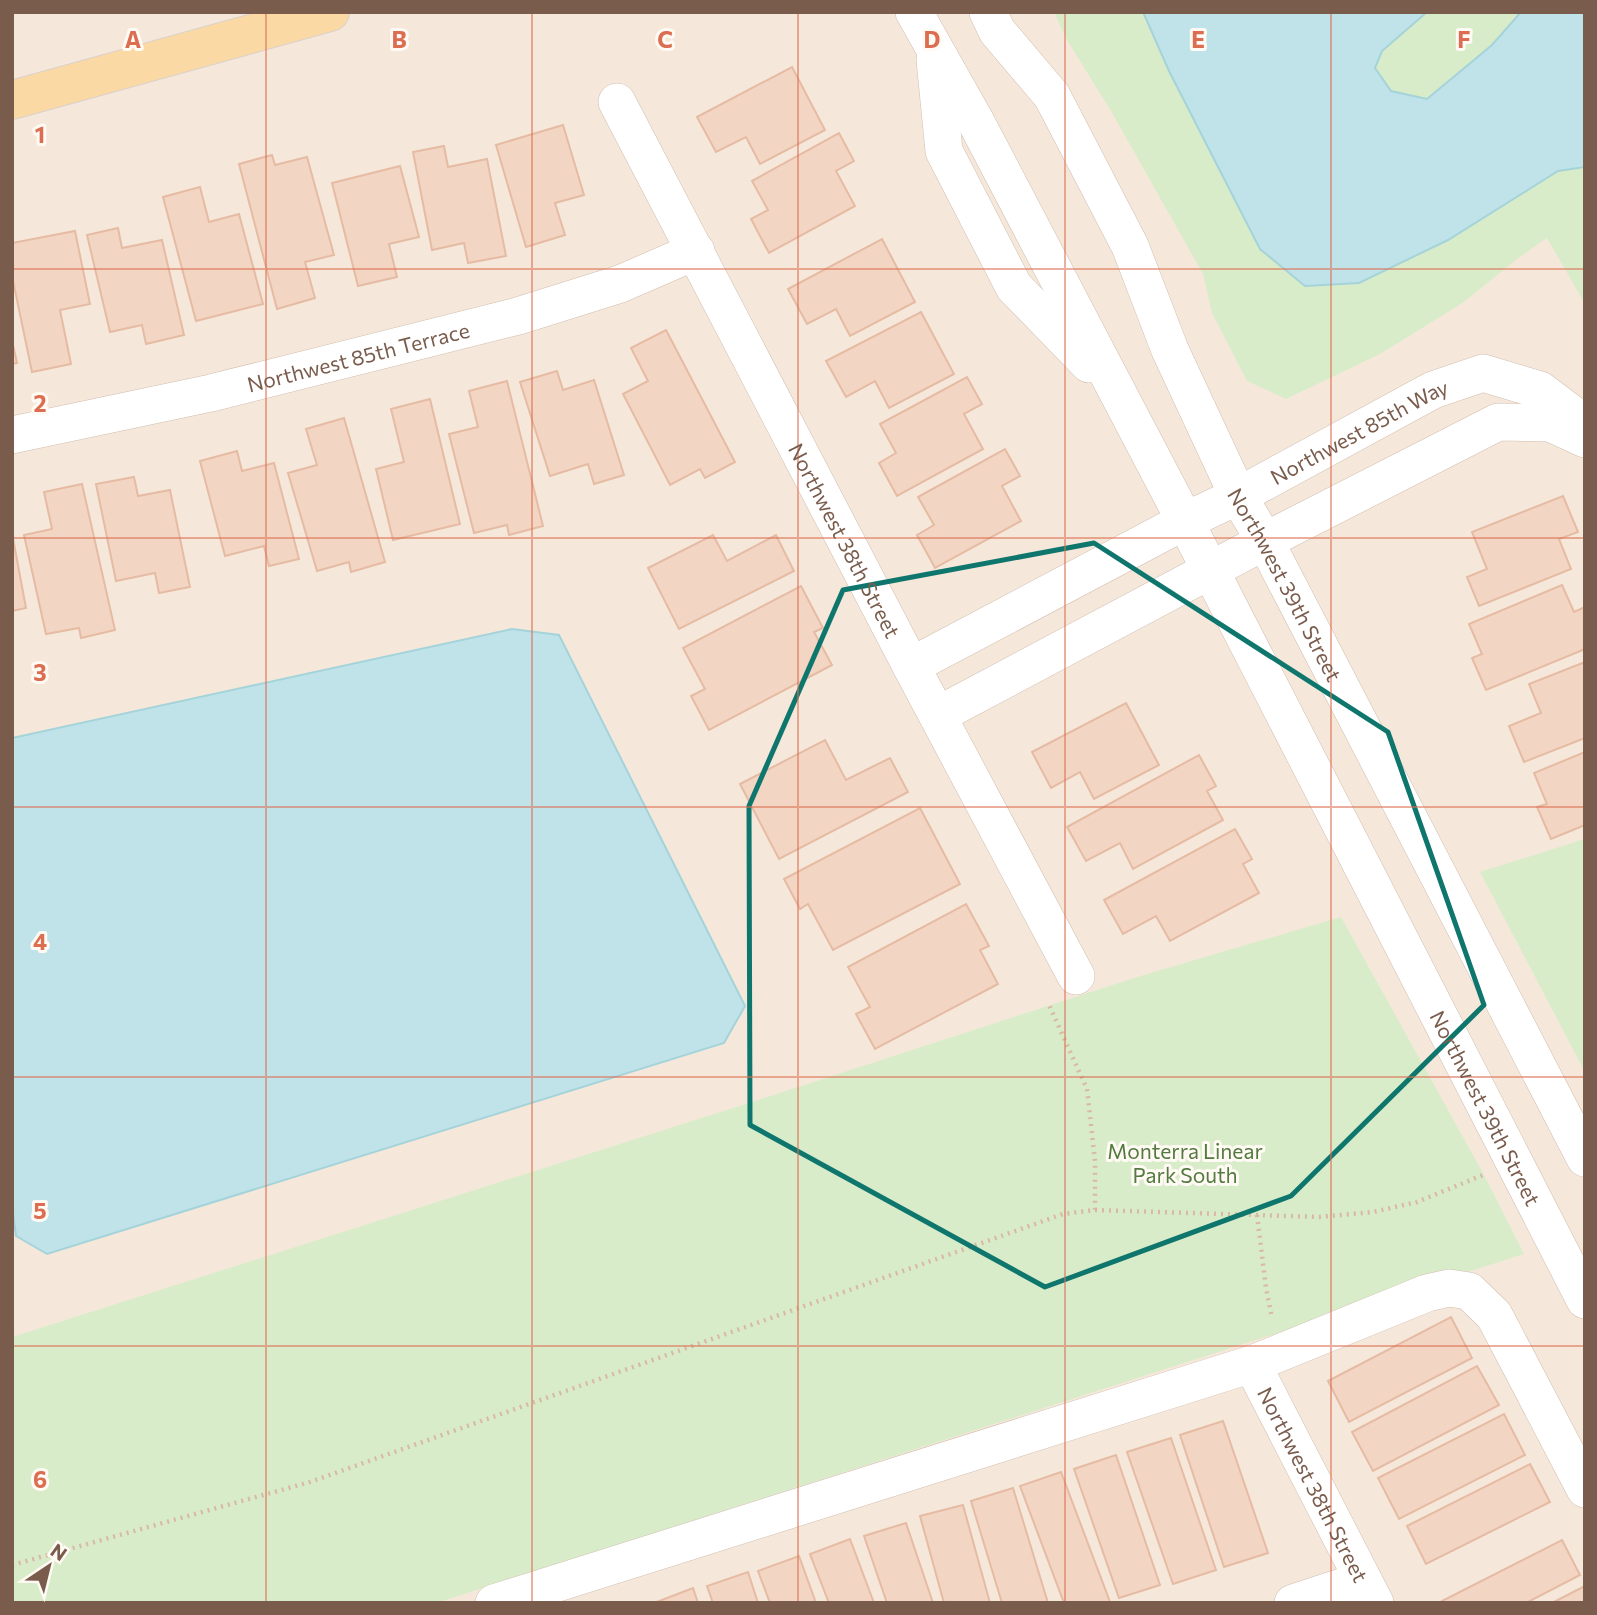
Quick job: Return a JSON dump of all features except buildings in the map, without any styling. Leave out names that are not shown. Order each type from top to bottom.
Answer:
[{"type":"main road","points":[[12,100],[330,12]]},
{"type":"street","name":"Northwest 39th Street","points":[[914,12],[1185,521],[1585,1300]]},
{"type":"street","name":"Northwest 39th Street","points":[[988,12],[997,31],[1052,96],[1130,246],[1170,350],[1238,496],[1265,541],[1585,1158]]},
{"type":"street","name":"Northwest 38th Street","points":[[617,102],[1076,976]]},
{"type":"street","name":"Northwest 85th Terrace","points":[[12,435],[211,393],[518,316],[620,284],[696,251]]},
{"type":"street","name":"Northwest 85th Way","points":[[911,666],[1185,521],[1238,496],[1433,390],[1483,373],[1540,390],[1585,424]]},
{"type":"street","points":[[938,715],[1265,541],[1498,422],[1550,423],[1585,439]]},
{"type":"street","points":[[494,1603],[1252,1364],[1427,1293],[1449,1288],[1469,1291],[1494,1315],[1585,1489]]},
{"type":"street","name":"Northwest 38th Street","points":[[1252,1364],[1369,1591]]},
{"type":"street","points":[[1293,1603],[1369,1591]]},
{"type":"path","points":[[1049,1006],[1087,1089],[1095,1161],[1095,1210]]},
{"type":"path","points":[[12,1565],[310,1482],[1063,1214],[1095,1210],[1320,1217],[1373,1212],[1417,1202],[1489,1173]]},
{"type":"path","points":[[1257,1215],[1272,1318]]},
{"type":"highlighted area","points":[[1094,543],[1388,732],[1484,1005],[1291,1196],[1045,1287],[750,1125],[749,806],[843,590]]},
{"type":"shaded area","points":[[12,12],[1348,12],[1585,155],[1585,1603],[12,1603]]},
{"type":"green space","points":[[1054,12],[1143,12],[1169,71],[1359,283],[1448,240],[1558,171],[1585,167],[1585,304],[1547,238],[1464,302],[1380,354],[1286,399],[1247,381],[1212,313],[1203,274],[1111,111],[1067,40]]},
{"type":"green space","points":[[1427,12],[1521,12],[1492,45],[1427,99],[1391,91],[1375,68],[1382,51]]},
{"type":"green space","points":[[1585,839],[1585,1072],[1480,872]]},
{"type":"green space","name":"Monterra Linear Park South","points":[[1341,917],[1484,1175],[1524,1254],[436,1603],[12,1603],[12,1337],[1134,978]]},
{"type":"water","points":[[1143,12],[1427,12],[1382,51],[1375,68],[1391,91],[1427,99],[1492,45],[1521,12],[1585,12],[1585,167],[1558,171],[1448,240],[1359,283],[1305,286],[1260,249],[1169,71]]},
{"type":"water","points":[[512,629],[559,635],[745,1006],[724,1043],[47,1254],[16,1236],[12,1206],[12,738]]}]
